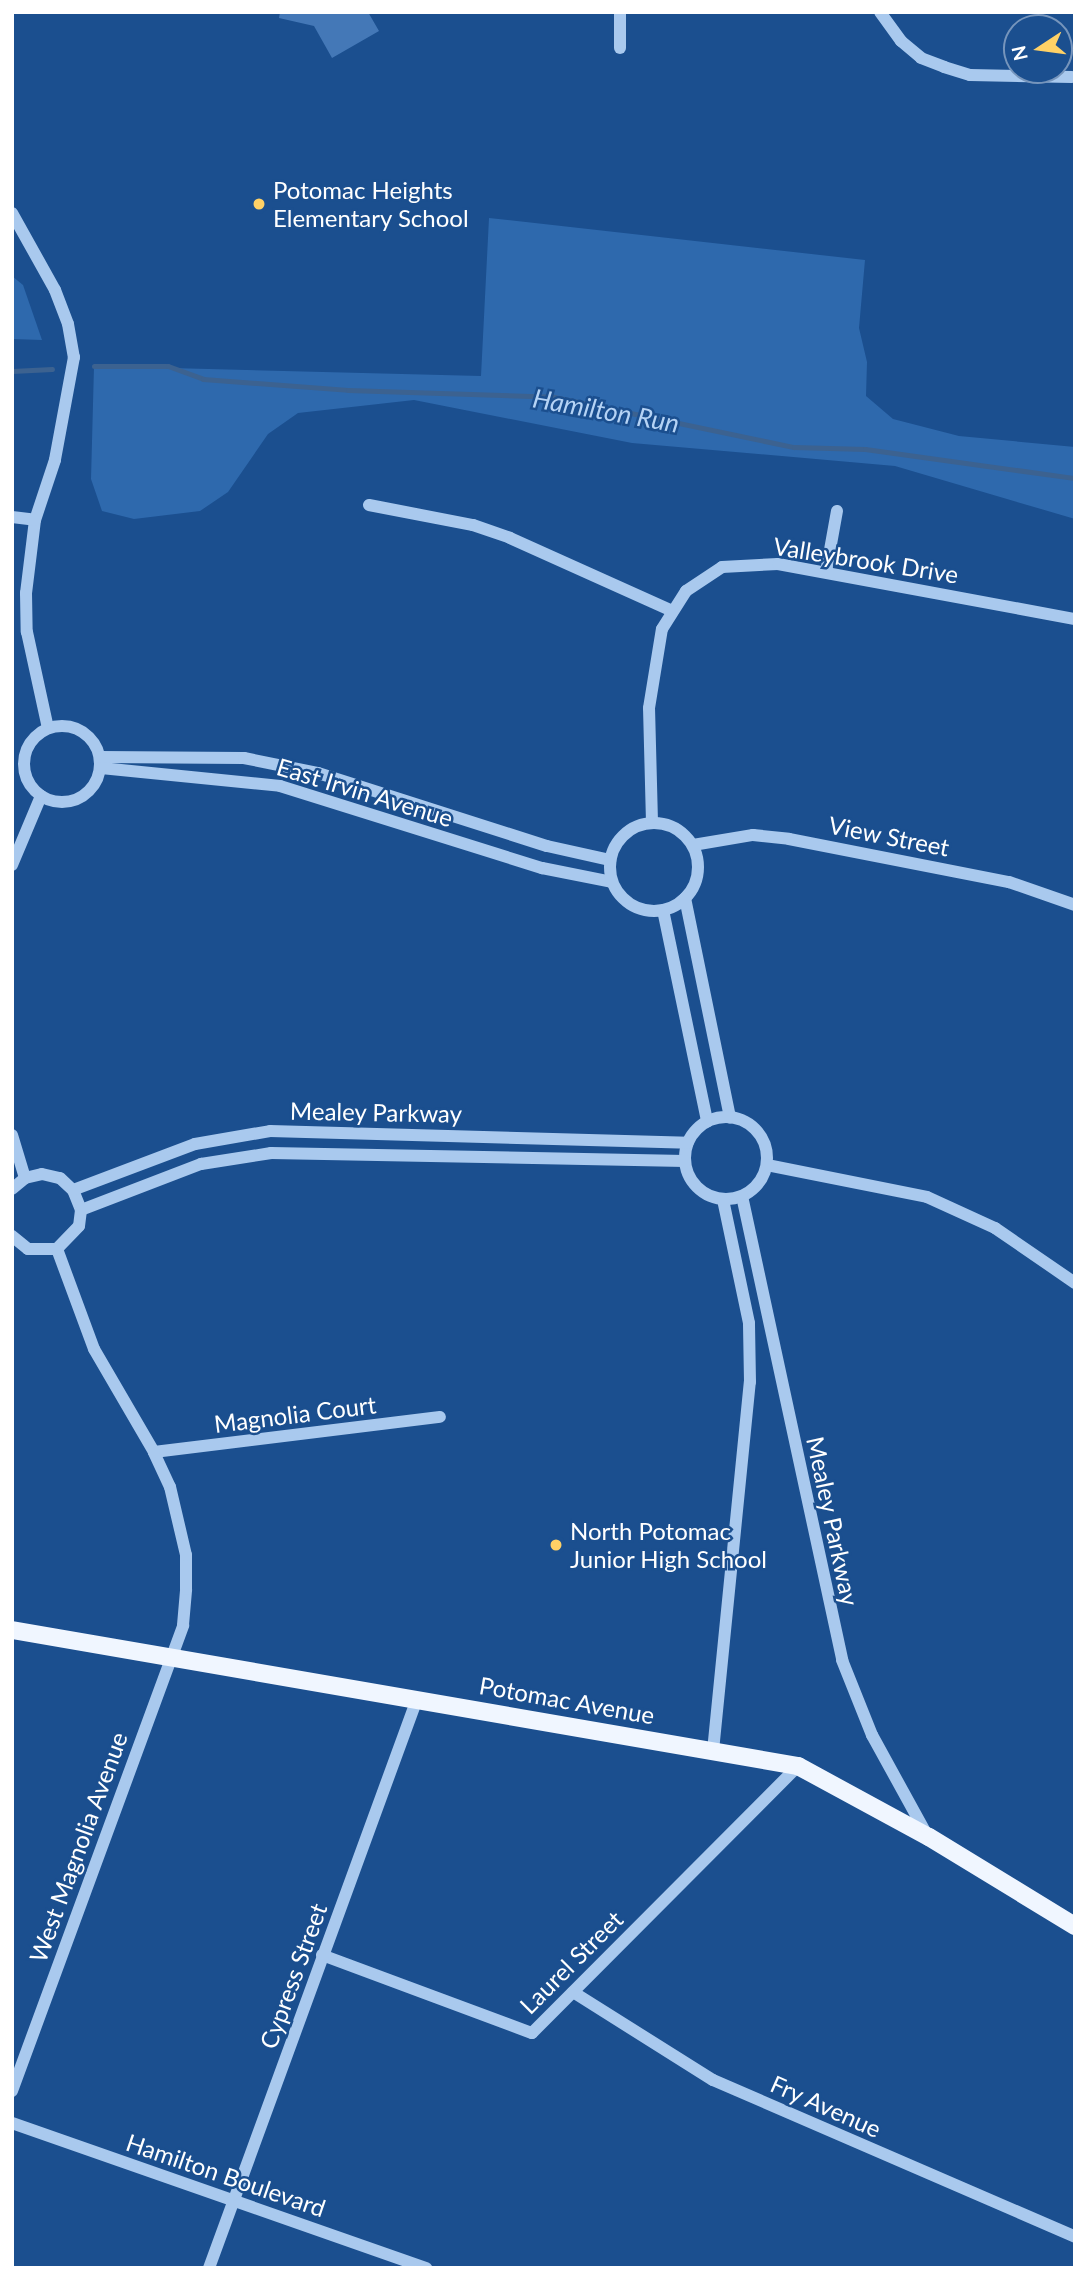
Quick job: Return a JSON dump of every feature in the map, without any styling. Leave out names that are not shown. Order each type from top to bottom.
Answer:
[{"type":"main road","name":"Potomac Avenue","points":[[12,1630],[798,1766],[929,1837],[1075,1926]]},
{"type":"street","points":[[620,12],[620,48]]},
{"type":"street","points":[[880,12],[901,41],[921,58],[970,75],[1003,76]]},
{"type":"street","points":[[12,213],[55,289],[68,324],[74,356],[66,410],[36,520],[26,593],[27,632],[48,728]]},
{"type":"street","points":[[369,505],[473,525],[510,538],[670,610]]},
{"type":"street","points":[[826,572],[837,510]]},
{"type":"street","points":[[12,517],[36,520]]},
{"type":"street","name":"Valleybrook Drive","points":[[652,822],[649,708],[656,652],[670,610],[702,577],[722,567],[778,565],[826,572],[1075,619]]},
{"type":"street","points":[[64,726],[81,730],[93,741],[101,762],[90,792],[66,803],[41,796],[32,788],[18,764],[31,743],[48,728],[64,726]]},
{"type":"street","name":"East Irvin Avenue","points":[[101,762],[244,758],[306,770],[547,845],[610,860]]},
{"type":"street","name":"East Irvin Avenue","points":[[101,762],[279,786],[542,868],[612,882]]},
{"type":"street","points":[[12,865],[41,796]]},
{"type":"street","points":[[652,822],[668,824],[693,845],[698,873],[685,898],[663,910],[630,904],[612,882],[610,860],[617,841],[632,827],[652,822]]},
{"type":"street","name":"View Street","points":[[693,845],[740,836],[789,839],[1009,882],[1075,905]]},
{"type":"street","points":[[685,898],[730,1117]]},
{"type":"street","points":[[663,910],[707,1121]]},
{"type":"street","points":[[730,1117],[759,1133],[766,1149],[767,1165],[754,1189],[743,1196],[723,1200],[697,1188],[685,1161],[688,1143],[707,1121],[730,1117]]},
{"type":"street","name":"Mealey Parkway","points":[[73,1190],[195,1144],[270,1131],[688,1143]]},
{"type":"street","points":[[12,1135],[25,1178]]},
{"type":"street","name":"Mealey Parkway","points":[[80,1210],[201,1164],[271,1153],[685,1161]]},
{"type":"street","points":[[767,1165],[884,1186],[937,1201],[995,1228],[1075,1283]]},
{"type":"street","points":[[12,1189],[25,1178],[42,1174],[60,1178],[73,1190],[80,1210],[79,1226],[57,1249],[28,1249],[12,1236]]},
{"type":"street","name":"Mealey Parkway","points":[[743,1196],[842,1660],[872,1735],[929,1837]]},
{"type":"street","points":[[713,1751],[750,1382],[749,1323],[723,1200]]},
{"type":"street","name":"West Magnolia Avenue","points":[[12,2091],[183,1625],[186,1555],[173,1499],[154,1452],[94,1349],[57,1249]]},
{"type":"street","name":"Magnolia Court","points":[[154,1452],[440,1418]]},
{"type":"street","name":"Cypress Street","points":[[209,2268],[417,1699]]},
{"type":"street","name":"Laurel Street","points":[[323,1955],[532,2033],[798,1766]]},
{"type":"street","name":"Fry Avenue","points":[[573,1992],[713,2080],[1075,2237]]},
{"type":"street","name":"Hamilton Boulevard","points":[[12,2123],[426,2268]]},
{"type":"shaded area","points":[[489,218],[865,260],[859,328],[867,362],[866,396],[893,419],[959,436],[1075,447],[1075,519],[895,466],[632,443],[414,400],[298,413],[268,434],[228,492],[200,511],[134,519],[102,511],[91,479],[94,366],[481,376]]},
{"type":"shaded area","points":[[12,276],[23,285],[42,340],[12,339]]},
{"type":"building","points":[[280,12],[368,12],[379,31],[332,58],[314,26],[279,18]]},
{"type":"waterway","name":"Hamilton Run","points":[[94,366],[168,366],[203,379],[348,390],[554,397],[794,447],[865,449],[1075,478]]},
{"type":"waterway","name":"Hamilton Run","points":[[12,371],[52,369]]},
{"type":"place","name":"Potomac Heights Elementary School","points":[[259,204]]},
{"type":"place","name":"North Potomac Junior High School","points":[[556,1545]]}]
